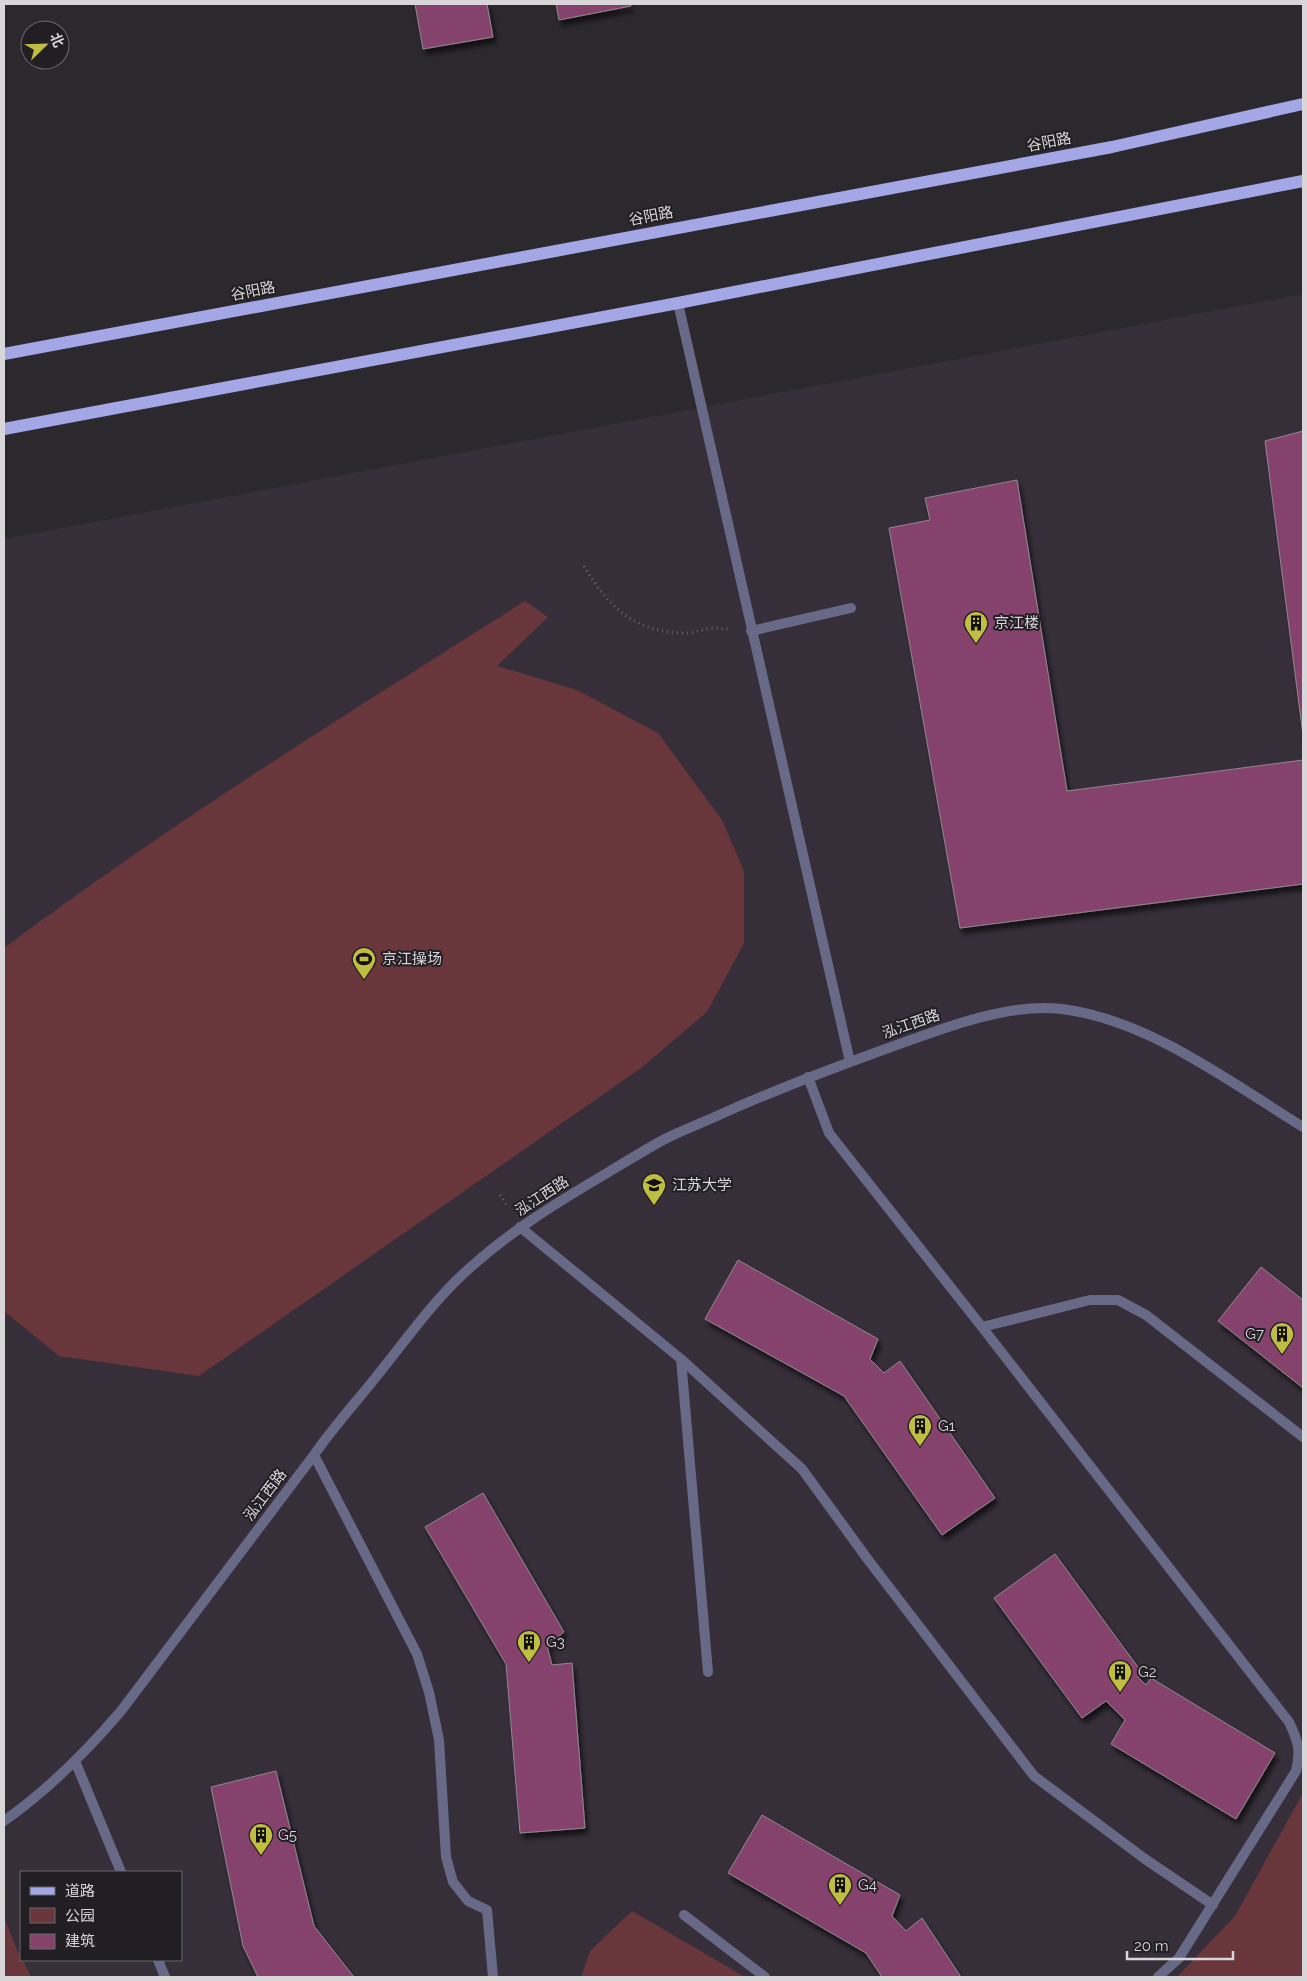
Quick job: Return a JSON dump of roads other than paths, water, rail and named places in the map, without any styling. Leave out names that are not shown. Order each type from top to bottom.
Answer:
[{"type":"main road","name":"谷阳路","points":[[4,354],[1112,147],[1303,104]]},
{"type":"main road","points":[[4,429],[678,303],[1303,181]]},
{"type":"lane","points":[[678,303],[850,1062]]},
{"type":"lane","points":[[751,631],[851,608]]},
{"type":"lane","name":"泓江西路","points":[[4,1821],[75,1761],[121,1711],[330,1432],[377,1376],[424,1315],[470,1267],[520,1227],[579,1189],[664,1140],[808,1077],[954,1025],[1033,1008],[1062,1009],[1100,1017],[1134,1028],[1179,1051],[1303,1127]]},
{"type":"lane","points":[[808,1077],[829,1133],[1289,1722],[1297,1740],[1300,1755],[1296,1771],[1179,1958],[1158,1977]]},
{"type":"lane","points":[[520,1227],[680,1359],[802,1468],[869,1561],[1034,1776],[1145,1858],[1213,1905]]},
{"type":"lane","points":[[982,1327],[1090,1300],[1118,1300],[1146,1315],[1303,1437]]},
{"type":"lane","points":[[680,1359],[708,1672]]},
{"type":"lane","points":[[314,1455],[417,1654],[429,1692],[439,1740],[446,1857],[453,1882],[468,1900],[488,1910],[493,1977]]},
{"type":"lane","points":[[75,1761],[121,1871]]},
{"type":"lane","points":[[684,1916],[765,1977]]},
{"type":"lane","points":[[158,1961],[165,1977]]},
{"type":"place","name":"京江楼","points":[[976,644]]},
{"type":"place","name":"京江操场","points":[[364,980]]},
{"type":"place","name":"江苏大学","points":[[654,1206]]},
{"type":"place","name":"G7","points":[[1282,1355]]},
{"type":"place","name":"G1","points":[[920,1447]]},
{"type":"place","name":"G3","points":[[529,1663]]},
{"type":"place","name":"G2","points":[[1120,1693]]},
{"type":"place","name":"G5","points":[[261,1856]]},
{"type":"place","name":"G4","points":[[840,1906]]}]
